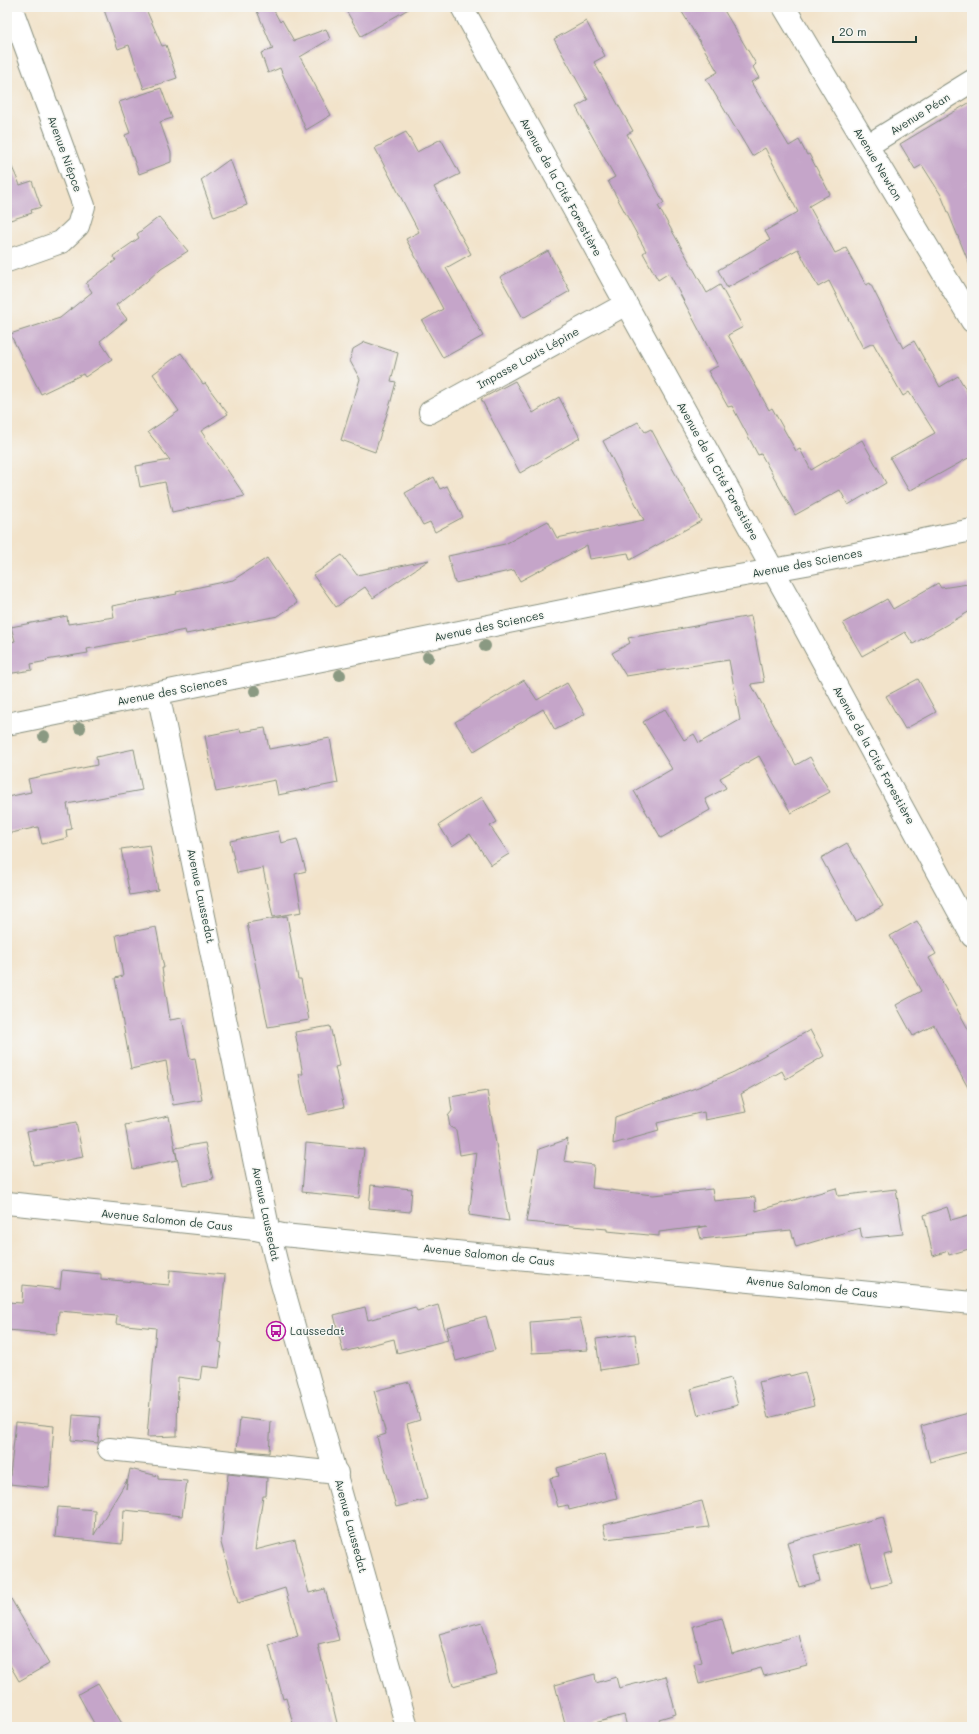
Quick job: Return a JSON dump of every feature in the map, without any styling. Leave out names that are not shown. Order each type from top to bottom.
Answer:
[{"type":"street","name":"Avenue Niépce","points":[[7,261],[61,242],[78,226],[84,206],[11,7]]},
{"type":"street","name":"Avenue de la Cité Forestière","points":[[462,7],[972,936]]},
{"type":"street","name":"Avenue Newton","points":[[784,7],[972,322]]},
{"type":"street","name":"Avenue Péan","points":[[867,146],[972,81]]},
{"type":"street","name":"Impasse Louis Lépine","points":[[430,412],[626,304]]},
{"type":"street","name":"Avenue des Sciences","points":[[7,724],[158,692],[209,684],[705,582],[972,530]]},
{"type":"street","name":"Avenue Laussedat","points":[[158,692],[269,1232],[280,1277],[337,1473],[407,1727]]},
{"type":"street","name":"Avenue Salomon de Caus","points":[[7,1203],[255,1229],[291,1236],[972,1303]]},
{"type":"street","points":[[109,1449],[337,1473]]},
{"type":"building","points":[[103,7],[145,7],[162,46],[166,45],[177,78],[144,89],[129,45],[118,49]]},
{"type":"building","points":[[266,7],[272,7],[280,22],[282,20],[294,41],[326,29],[330,39],[300,57],[331,115],[306,130],[280,68],[268,73],[261,53],[273,49],[257,11]]},
{"type":"building","points":[[344,7],[412,7],[361,36]]},
{"type":"building","points":[[679,7],[722,7],[756,64],[753,67],[759,78],[751,82],[789,146],[799,140],[807,155],[809,154],[830,194],[809,206],[835,253],[846,248],[866,285],[870,283],[903,348],[914,341],[940,387],[958,376],[972,400],[972,456],[909,491],[890,458],[935,433],[909,392],[903,396],[873,343],[863,348],[829,281],[818,287],[798,249],[727,288],[718,270],[770,240],[765,231],[798,212],[765,148],[752,156],[706,79],[718,72]]},
{"type":"building","points":[[586,21],[605,56],[594,62],[633,131],[627,134],[664,203],[658,206],[707,293],[720,285],[743,327],[728,335],[769,410],[772,408],[796,451],[800,449],[811,470],[862,440],[886,483],[848,505],[840,490],[795,515],[761,454],[758,455],[732,406],[728,407],[708,371],[718,366],[669,273],[658,280],[643,253],[646,251],[608,181],[615,177],[576,107],[588,100],[554,39]]},
{"type":"building","points":[[161,88],[172,118],[160,122],[171,153],[171,162],[139,174],[125,135],[130,133],[119,102]]},
{"type":"building","points":[[972,101],[971,268],[941,195],[922,165],[915,169],[900,144]]},
{"type":"building","points":[[406,132],[417,152],[441,139],[460,174],[434,187],[471,254],[446,268],[483,336],[443,358],[422,321],[443,309],[406,239],[419,232],[375,148]]},
{"type":"building","points":[[7,156],[20,185],[32,181],[41,207],[31,210],[32,213],[7,221]]},
{"type":"building","points":[[230,159],[247,205],[214,217],[201,180]]},
{"type":"building","points":[[159,217],[188,251],[161,268],[146,282],[116,305],[127,319],[100,341],[112,359],[85,377],[83,374],[41,394],[10,334],[60,318],[92,292],[86,283],[116,260],[113,256],[139,238],[137,234]]},
{"type":"building","points":[[548,251],[570,291],[523,318],[500,277]]},
{"type":"building","points":[[365,342],[398,353],[391,381],[396,382],[375,452],[341,440],[360,379],[350,361],[353,349]]},
{"type":"building","points":[[181,353],[203,384],[205,383],[228,414],[201,431],[245,496],[172,512],[165,482],[140,487],[136,466],[170,460],[148,432],[179,411],[153,374]]},
{"type":"building","points":[[515,381],[533,413],[559,397],[580,438],[520,473],[481,399]]},
{"type":"building","points":[[638,422],[645,432],[651,429],[701,521],[630,560],[628,553],[590,559],[587,545],[520,581],[514,570],[455,583],[448,556],[505,544],[548,521],[557,538],[644,520],[603,441]]},
{"type":"building","points":[[434,477],[440,489],[447,486],[463,517],[435,532],[430,522],[423,525],[405,493]]},
{"type":"building","points":[[342,555],[357,575],[429,560],[373,598],[365,587],[336,607],[313,575]]},
{"type":"building","points":[[267,558],[297,603],[278,616],[186,634],[185,630],[87,649],[88,653],[46,660],[47,661],[31,664],[32,670],[7,674],[7,643],[15,641],[11,627],[67,616],[68,624],[114,617],[112,606],[177,594],[176,592],[233,580]]},
{"type":"building","points":[[938,583],[941,588],[968,584],[972,610],[913,644],[905,632],[862,656],[843,623],[887,599],[893,609]]},
{"type":"building","points":[[751,616],[764,682],[751,684],[796,765],[810,757],[830,792],[791,813],[759,756],[720,778],[726,788],[705,799],[710,810],[661,838],[634,791],[672,769],[643,722],[665,709],[684,740],[694,734],[699,743],[740,720],[729,660],[626,676],[612,653],[630,643],[628,638]]},
{"type":"building","points":[[918,679],[936,712],[905,729],[886,696]]},
{"type":"building","points":[[524,680],[537,700],[567,683],[585,714],[555,730],[543,709],[474,751],[455,722]]},
{"type":"building","points":[[265,728],[269,749],[330,738],[338,783],[278,795],[275,780],[216,792],[205,736],[240,729],[241,732]]},
{"type":"building","points":[[134,749],[142,790],[67,804],[72,829],[66,830],[67,838],[42,844],[38,827],[7,834],[7,797],[31,792],[28,779],[97,765],[96,757]]},
{"type":"building","points":[[482,797],[497,822],[490,826],[509,854],[491,865],[470,834],[452,846],[439,825]]},
{"type":"building","points":[[278,831],[281,843],[297,839],[306,871],[295,874],[302,912],[273,917],[263,868],[237,873],[230,841]]},
{"type":"building","points":[[847,843],[883,906],[856,921],[821,858]]},
{"type":"building","points":[[150,845],[158,890],[130,895],[121,849]]},
{"type":"building","points":[[287,916],[298,979],[301,979],[309,1020],[268,1027],[247,923]]},
{"type":"building","points":[[917,921],[936,954],[929,958],[972,1036],[972,1095],[934,1025],[913,1036],[896,1005],[921,991],[890,936]]},
{"type":"building","points":[[156,927],[164,968],[162,968],[170,1020],[182,1018],[190,1059],[195,1058],[202,1100],[173,1105],[166,1061],[131,1069],[115,978],[123,976],[116,935]]},
{"type":"building","points":[[330,1026],[339,1066],[335,1067],[344,1107],[307,1115],[299,1074],[303,1074],[295,1032]]},
{"type":"building","points":[[810,1030],[824,1056],[786,1079],[782,1071],[741,1094],[746,1112],[705,1120],[704,1112],[657,1123],[659,1131],[613,1144],[615,1117],[701,1086],[734,1072]]},
{"type":"building","points":[[487,1091],[509,1221],[469,1215],[477,1152],[460,1155],[456,1130],[450,1127],[448,1116],[452,1111],[450,1097]]},
{"type":"building","points":[[169,1116],[177,1160],[133,1169],[125,1125]]},
{"type":"building","points":[[76,1122],[83,1157],[34,1165],[27,1131]]},
{"type":"building","points":[[568,1139],[564,1161],[594,1165],[592,1188],[653,1195],[712,1189],[714,1201],[755,1197],[756,1211],[836,1188],[838,1196],[896,1189],[903,1234],[862,1238],[860,1228],[796,1247],[791,1230],[701,1239],[698,1228],[707,1226],[659,1232],[659,1236],[607,1231],[607,1229],[526,1222],[539,1149]]},
{"type":"building","points":[[205,1143],[213,1179],[183,1185],[175,1148]]},
{"type":"building","points":[[306,1143],[364,1149],[359,1198],[302,1192]]},
{"type":"building","points":[[371,1185],[412,1189],[410,1212],[369,1208]]},
{"type":"building","points":[[947,1207],[951,1220],[972,1214],[972,1248],[949,1255],[948,1251],[933,1256],[924,1215]]},
{"type":"building","points":[[62,1270],[101,1274],[101,1279],[169,1285],[170,1270],[225,1275],[219,1342],[222,1343],[219,1368],[202,1366],[200,1380],[178,1377],[177,1436],[147,1437],[156,1328],[116,1324],[117,1316],[59,1311],[57,1334],[7,1330],[7,1302],[22,1303],[23,1285],[60,1289]]},
{"type":"building","points":[[438,1305],[448,1340],[397,1353],[394,1339],[343,1352],[334,1315],[365,1307],[368,1320],[415,1307],[417,1311]]},
{"type":"building","points":[[486,1316],[495,1350],[456,1361],[447,1327]]},
{"type":"building","points":[[580,1318],[588,1350],[532,1353],[530,1322]]},
{"type":"building","points":[[635,1334],[639,1364],[600,1370],[596,1339]]},
{"type":"building","points":[[805,1372],[814,1406],[768,1418],[759,1382],[789,1374],[790,1376]]},
{"type":"building","points":[[731,1378],[738,1405],[698,1415],[691,1389]]},
{"type":"building","points":[[409,1382],[420,1420],[407,1424],[427,1499],[396,1507],[377,1437],[386,1434],[374,1391]]},
{"type":"building","points":[[972,1412],[972,1451],[930,1462],[921,1426]]},
{"type":"building","points":[[73,1415],[100,1417],[98,1443],[71,1440]]},
{"type":"building","points":[[240,1418],[271,1422],[269,1453],[237,1450]]},
{"type":"building","points":[[16,1422],[54,1426],[49,1488],[9,1484]]},
{"type":"building","points":[[605,1454],[617,1498],[569,1510],[568,1505],[558,1507],[550,1478],[559,1476],[557,1468]]},
{"type":"building","points":[[130,1469],[158,1476],[158,1479],[187,1481],[182,1516],[124,1510],[122,1544],[55,1537],[58,1507],[95,1510],[94,1535],[127,1480],[126,1489]]},
{"type":"building","points":[[228,1474],[267,1478],[266,1496],[263,1496],[255,1550],[295,1540],[309,1593],[325,1589],[339,1640],[318,1645],[338,1727],[294,1727],[286,1698],[283,1699],[269,1645],[298,1636],[285,1588],[238,1603],[221,1543]]},
{"type":"building","points":[[702,1501],[709,1527],[606,1539],[603,1525]]},
{"type":"building","points":[[883,1517],[893,1553],[884,1555],[892,1583],[872,1588],[860,1544],[814,1556],[820,1581],[799,1587],[787,1542]]},
{"type":"building","points":[[7,1592],[49,1664],[19,1681],[7,1660]]},
{"type":"building","points":[[722,1618],[732,1654],[799,1635],[807,1665],[764,1676],[761,1668],[699,1684],[694,1665],[702,1663],[693,1626]]},
{"type":"building","points":[[482,1622],[497,1674],[453,1686],[439,1634]]},
{"type":"building","points":[[595,1674],[596,1683],[616,1677],[619,1688],[666,1676],[676,1714],[659,1719],[661,1727],[627,1727],[624,1715],[580,1727],[566,1727],[555,1685]]},
{"type":"building","points":[[98,1683],[124,1727],[96,1727],[78,1694]]},
{"type":"place","name":"Laussedat","points":[[276,1331]]}]
